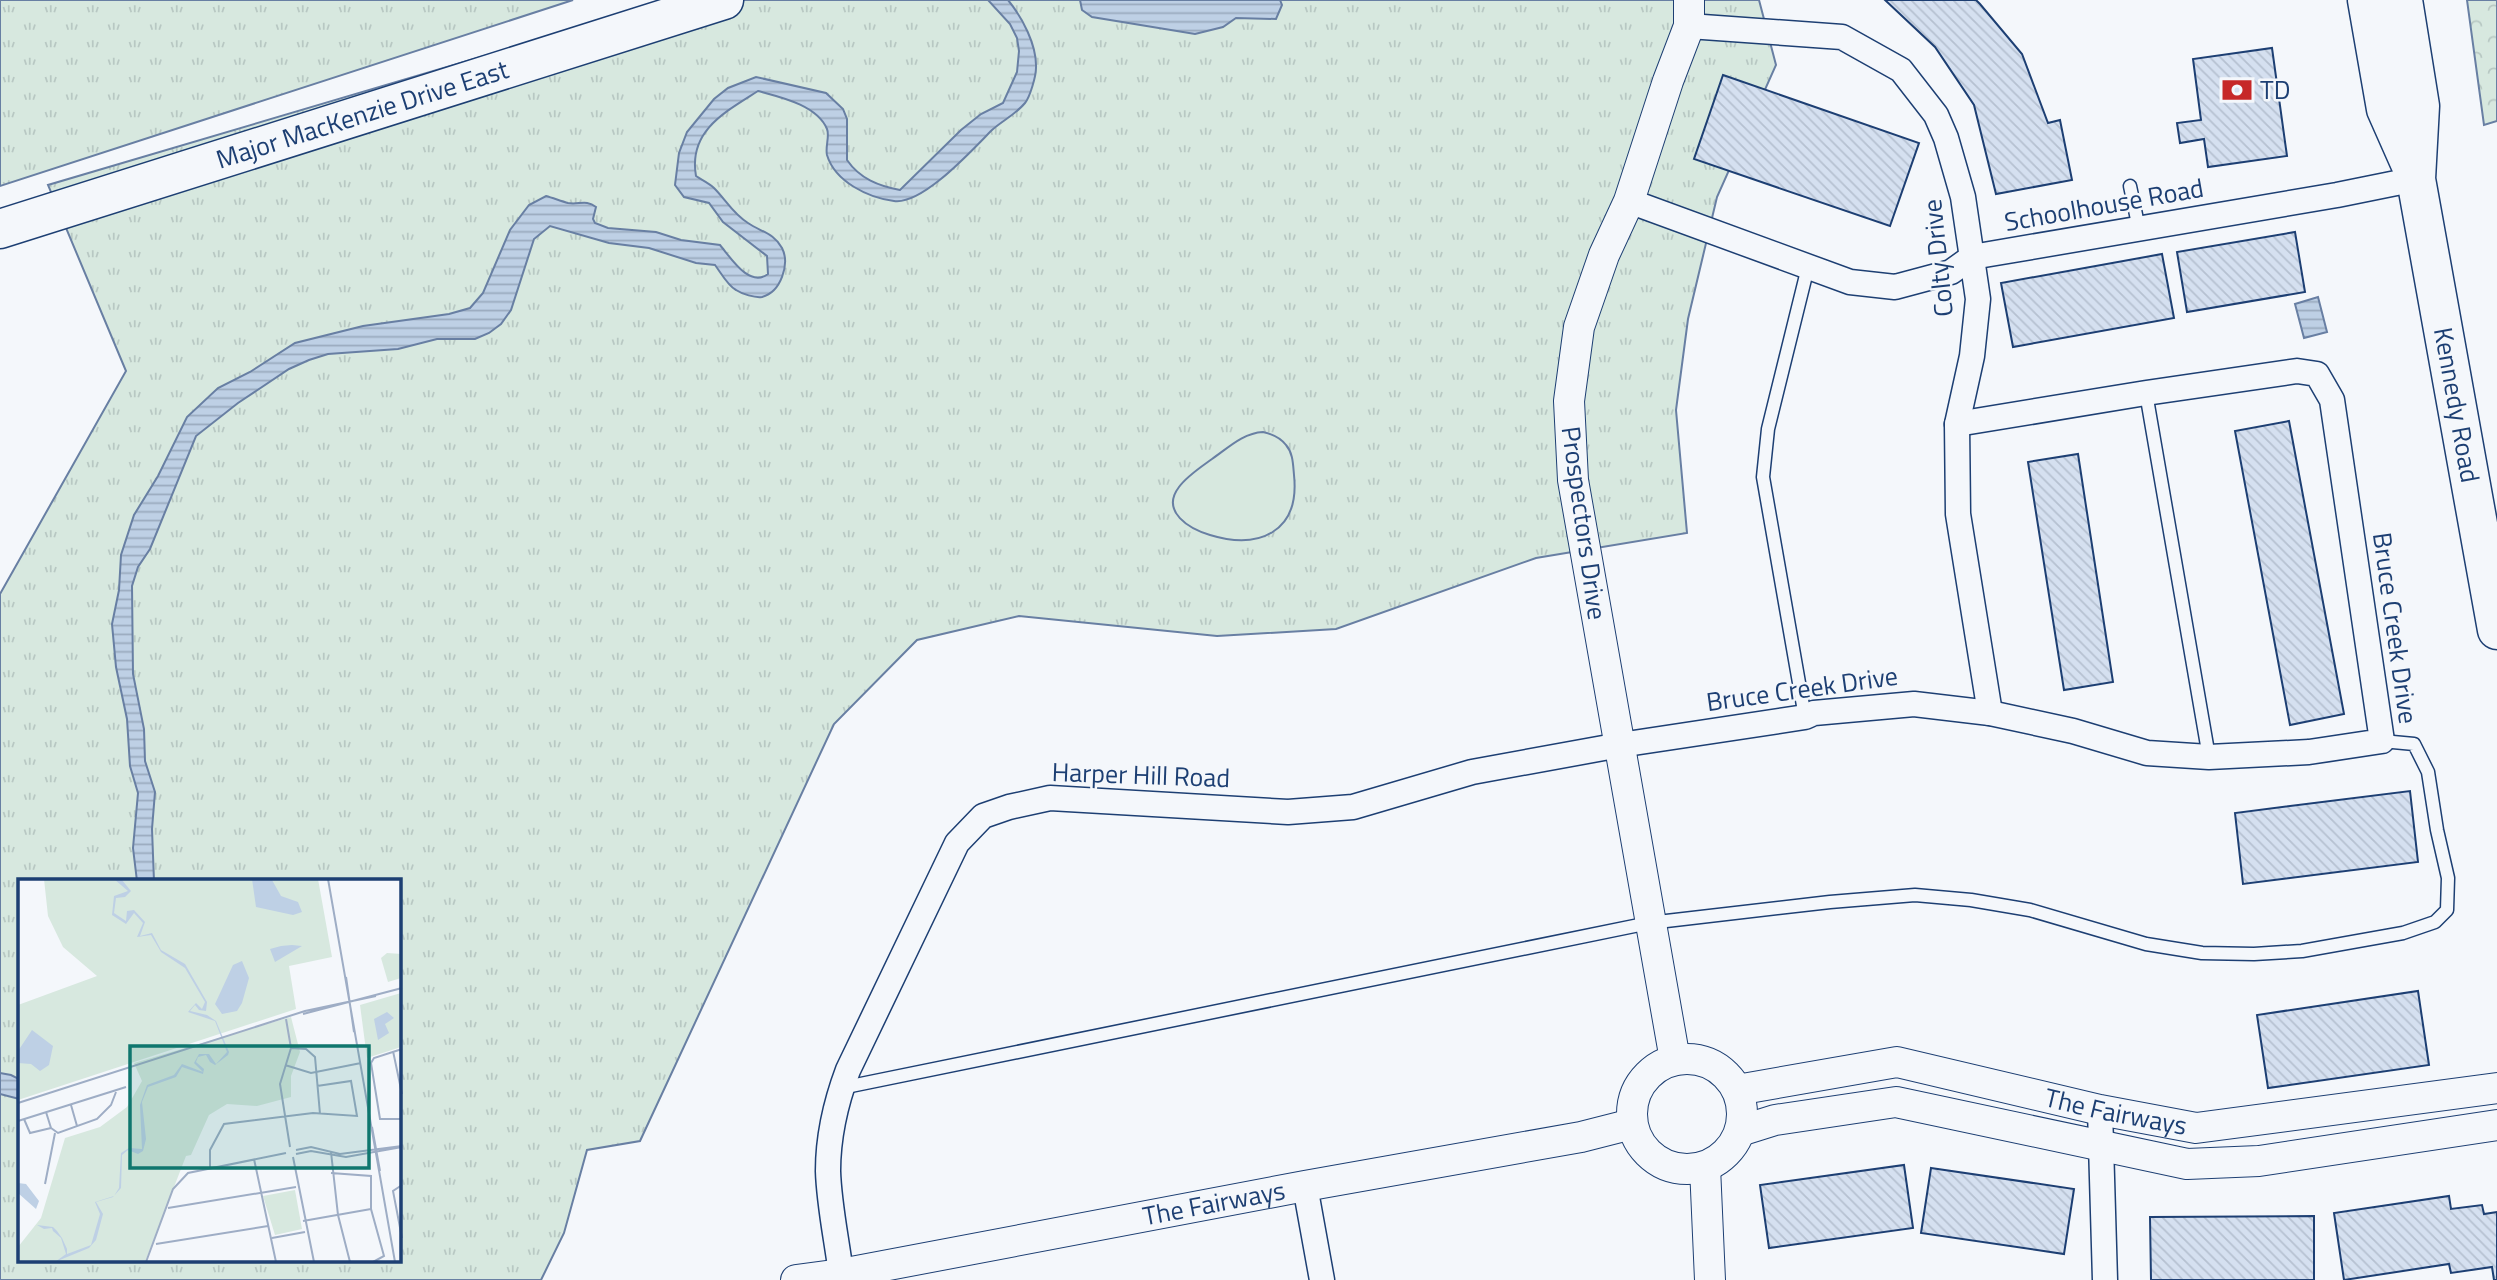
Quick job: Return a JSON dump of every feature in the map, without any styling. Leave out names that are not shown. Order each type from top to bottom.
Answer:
[{"type":"main road","name":"Major MacKenzie Drive East","points":[[0,229],[724,0]]},
{"type":"main road","name":"Kennedy Road","points":[[2367,0],[2386,109],[2416,179],[2497,630]]},
{"type":"main road","name":"Kennedy Road","points":[[2403,0],[2420,106],[2416,179]]},
{"type":"street","name":"Prospectors Drive","points":[[1675,1060],[1573,480],[1569,401],[1579,327],[1604,255],[1629,201],[1689,13]]},
{"type":"street","name":"Colty Drive","points":[[1689,13],[1842,37],[1901,71],[1936,115],[1946,138],[1963,197],[1978,299],[1972,356],[1957,424],[1958,514],[1990,713]]},
{"type":"street","name":"Schoolhouse Road","points":[[1629,201],[1850,282],[1895,287],[1951,272],[1972,257],[2416,179]]},
{"type":"street","name":"Bruce Creek Drive","points":[[1619,745],[1805,717],[1814,713],[1914,704],[1990,713],[2073,731],[2147,752],[2209,757],[2309,752],[2382,741],[2332,400],[2317,374],[2297,371],[1957,424]]},
{"type":"street","name":"Harper Hill Road","points":[[841,1274],[828,1172],[832,1128],[841,1088],[957,843],[983,816],[1050,798],[1289,812],[1353,807],[1472,772],[1619,745]]},
{"type":"street","points":[[1675,1060],[1699,1060],[1721,1071],[1737,1090],[1742,1112],[1740,1131],[1732,1147],[1720,1159],[1705,1167],[1679,1169],[1655,1160],[1637,1140],[1632,1124],[1632,1100],[1648,1074],[1660,1065],[1675,1060]]},
{"type":"street","name":"The Fairways","points":[[1737,1090],[1896,1062],[2100,1110],[2196,1128],[2497,1088]]},
{"type":"street","name":"The Fairways","points":[[1740,1131],[1775,1120],[1896,1102],[2187,1164],[2259,1161],[2497,1125]]},
{"type":"street","points":[[2100,1110],[2105,1280]]},
{"type":"street","name":"The Fairways","points":[[796,1280],[841,1274],[1581,1137],[1632,1124]]},
{"type":"street","points":[[1705,1167],[1710,1280]]},
{"type":"street","points":[[1305,1186],[1322,1280]]},
{"type":"lane","points":[[2130,186],[2139,229]]},
{"type":"lane","points":[[1805,717],[1763,477],[1771,415],[1808,267]]},
{"type":"lane","points":[[2146,393],[2209,757]]},
{"type":"lane","points":[[841,1088],[1649,923],[1830,902],[1914,895],[1970,900],[2030,910],[2146,944],[2202,953],[2302,951],[2403,933],[2435,922],[2447,910],[2448,878],[2428,772],[2414,744],[2382,741]]},
{"type":"green space","points":[[0,0],[573,0],[0,186]]},
{"type":"green space","points":[[673,0],[1759,0],[1776,65],[1717,197],[1688,319],[1676,410],[1687,533],[1536,558],[1336,629],[1217,636],[1019,616],[917,640],[834,724],[640,1141],[587,1150],[564,1233],[541,1280],[0,1280],[0,594],[126,371],[48,185]]},
{"type":"green space","points":[[2467,0],[2497,0],[2497,121],[2484,125]]},
{"type":"green space","points":[[1263,432],[1281,440],[1292,459],[1294,495],[1290,511],[1283,523],[1260,538],[1245,540],[1210,535],[1186,524],[1175,512],[1173,504],[1179,487],[1199,468],[1236,442]]},
{"type":"water","points":[[988,0],[1008,0],[1028,32],[1036,59],[1036,72],[1025,103],[992,130],[947,174],[906,200],[894,201],[874,196],[845,181],[831,165],[827,155],[828,132],[822,121],[807,108],[787,99],[758,91],[712,124],[698,147],[696,176],[714,188],[743,219],[779,243],[784,254],[784,269],[779,284],[769,294],[756,297],[733,288],[715,265],[696,263],[649,248],[609,243],[550,226],[534,239],[511,310],[501,324],[489,333],[475,339],[437,339],[398,349],[328,354],[309,360],[289,369],[238,403],[196,436],[132,586],[133,674],[144,729],[145,761],[155,792],[152,829],[154,879],[137,879],[133,848],[138,793],[130,766],[127,719],[116,667],[112,624],[119,590],[121,555],[134,515],[158,476],[187,417],[218,388],[250,372],[295,343],[363,326],[449,314],[470,308],[483,293],[510,230],[529,205],[546,196],[568,203],[586,203],[596,207],[593,219],[595,223],[608,228],[656,232],[681,240],[720,245],[747,274],[761,277],[768,274],[767,256],[723,222],[709,203],[684,197],[675,185],[679,153],[687,132],[714,99],[728,88],[756,77],[826,93],[843,109],[847,119],[847,160],[852,167],[870,181],[900,190],[961,130],[981,114],[1003,103],[1017,72],[1019,51],[1017,38],[1010,24]]},
{"type":"water","points":[[1080,0],[1280,0],[1282,5],[1276,19],[1236,18],[1223,27],[1195,34],[1092,17],[1082,10]]},
{"type":"water","points":[[2318,297],[2327,332],[2304,338],[2295,304]]},
{"type":"water","points":[[0,1073],[18,1078],[18,1099],[0,1094]]},
{"type":"building","points":[[1885,0],[1976,0],[2022,54],[2048,123],[2060,120],[2072,180],[1996,194],[1974,105],[1935,47]]},
{"type":"building","name":"TD","points":[[2272,48],[2287,156],[2208,167],[2204,139],[2180,143],[2177,123],[2201,120],[2193,59]]},
{"type":"building","points":[[1723,75],[1919,143],[1890,226],[1694,159]]},
{"type":"building","points":[[2295,232],[2305,292],[2187,312],[2177,252]]},
{"type":"building","points":[[2162,254],[2174,318],[2013,347],[2001,283]]},
{"type":"building","points":[[2289,421],[2344,714],[2290,725],[2235,431]]},
{"type":"building","points":[[2078,454],[2113,682],[2064,690],[2028,462]]},
{"type":"building","points":[[2410,791],[2418,862],[2243,884],[2235,813]]},
{"type":"building","points":[[2418,991],[2429,1065],[2268,1088],[2257,1015]]},
{"type":"building","points":[[1904,1165],[1913,1228],[1769,1248],[1760,1185]]},
{"type":"building","points":[[1931,1168],[2074,1189],[2064,1254],[1921,1233]]},
{"type":"building","points":[[2449,1196],[2451,1209],[2482,1205],[2484,1214],[2497,1212],[2497,1280],[2494,1280],[2492,1267],[2451,1273],[2449,1264],[2344,1280],[2334,1213]]},
{"type":"building","points":[[2314,1216],[2314,1280],[2151,1280],[2150,1217]]},
{"type":"place","name":"TD","points":[[2237,90]]}]
